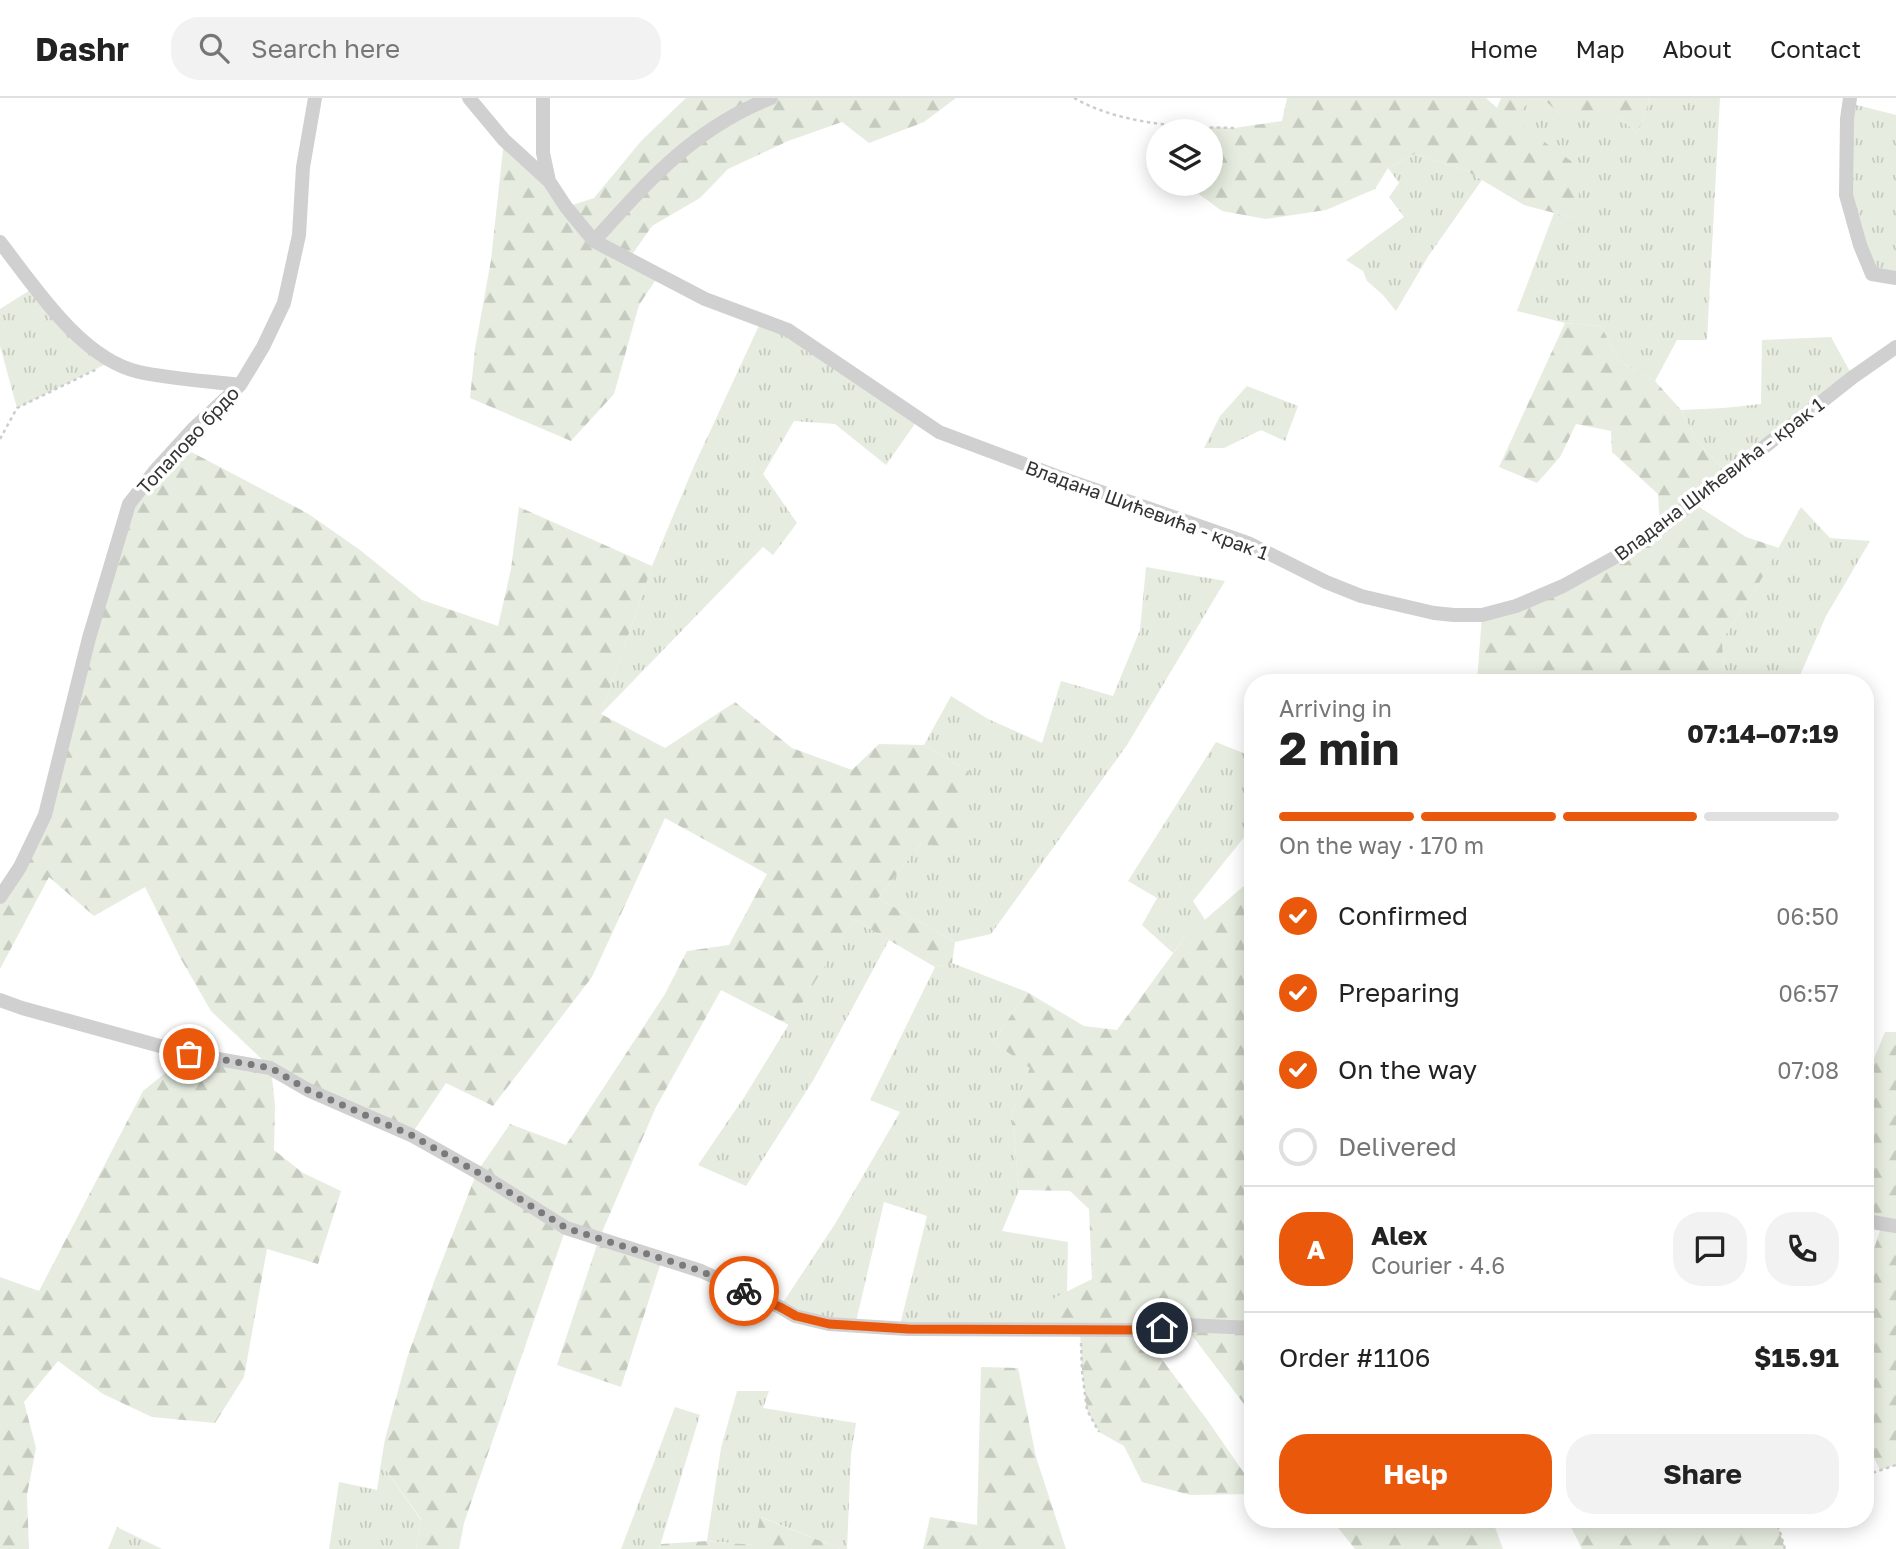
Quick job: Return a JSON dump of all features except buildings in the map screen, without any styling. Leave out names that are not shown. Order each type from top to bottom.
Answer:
[{"type":"street","name":"Топалово брдо","points":[[0,897],[20,867],[45,815],[89,638],[129,504],[194,428],[240,385],[263,347],[284,303],[299,235],[303,167],[315,98]]},
{"type":"street","name":"Владана Шићевића - крак 1","points":[[469,98],[504,140],[549,181],[565,207],[594,241],[705,299],[788,330],[939,432],[1248,543],[1325,582],[1361,596],[1434,613],[1482,615],[1516,606],[1563,586],[1619,555],[1693,503],[1853,377],[1896,347]]},
{"type":"street","points":[[543,98],[543,153],[549,181]]},
{"type":"street","points":[[594,241],[649,179],[685,148],[738,113],[771,98]]},
{"type":"street","points":[[1850,98],[1847,119],[1846,195],[1860,246],[1872,274],[1896,278]]},
{"type":"street","points":[[0,242],[58,316],[83,341],[112,361],[137,371],[240,385]]},
{"type":"street","points":[[0,1000],[189,1054],[271,1068],[308,1090],[411,1135],[477,1172],[566,1228],[701,1271],[796,1316],[829,1324],[908,1329],[1140,1330],[1185,1325],[1244,1328]]},
{"type":"street","points":[[1874,1222],[1896,1226]]},
{"type":"path","points":[[1074,98],[1104,112],[1140,120],[1192,127],[1234,128]]},
{"type":"path","points":[[0,439],[17,408],[112,361]]},
{"type":"path","points":[[1080,1330],[1087,1410],[1099,1432]]},
{"type":"path","points":[[1874,1472],[1896,1465]]},
{"type":"path","points":[[1779,1528],[1785,1549]]},
{"type":"green space","points":[[686,98],[956,98],[924,122],[869,143],[842,122],[788,141],[728,169],[700,198],[652,226],[629,259],[659,275],[639,305],[614,394],[571,441],[470,398],[475,349],[491,260],[504,140],[566,207],[594,198],[642,140]]},
{"type":"green space","points":[[1287,98],[1486,98],[1497,108],[1501,98],[1533,98],[1512,119],[1571,161],[1582,181],[1573,218],[1524,205],[1465,170],[1415,154],[1388,168],[1375,189],[1326,210],[1266,219],[1222,211],[1201,196],[1223,196],[1223,128],[1282,121]]},
{"type":"green space","points":[[1533,98],[1542,98],[1560,114],[1614,114],[1638,133],[1650,98],[1720,98],[1707,340],[1677,340],[1655,381],[1620,362],[1601,326],[1565,323],[1517,311],[1554,213],[1573,218],[1511,119]]},
{"type":"green space","points":[[1542,98],[1650,98],[1638,133],[1614,114],[1560,114]]},
{"type":"green space","points":[[1849,103],[1896,115],[1896,278],[1872,274],[1846,195]]},
{"type":"green space","points":[[1415,154],[1465,170],[1482,180],[1429,255],[1396,311],[1367,281],[1363,271],[1346,260],[1404,217],[1389,197],[1399,183],[1388,168]]},
{"type":"green space","points":[[35,287],[112,361],[17,408],[0,346],[0,309]]},
{"type":"green space","points":[[762,319],[919,418],[886,465],[835,424],[794,421],[763,474],[797,523],[773,555],[763,547],[601,714],[652,566],[694,466]]},
{"type":"green space","points":[[1565,323],[1601,326],[1620,362],[1655,381],[1681,410],[1698,443],[1729,475],[1693,503],[1746,537],[1779,548],[1722,640],[1723,674],[1478,674],[1482,615],[1516,606],[1660,527],[1658,494],[1612,452],[1611,431],[1576,424],[1560,457],[1537,483],[1499,467]]},
{"type":"green space","points":[[1831,337],[1853,377],[1729,475],[1698,443],[1681,410],[1761,404],[1762,340]]},
{"type":"green space","points":[[1247,386],[1298,406],[1285,441],[1261,430],[1224,448],[1204,448],[1220,416]]},
{"type":"green space","points":[[178,445],[307,513],[360,550],[422,600],[498,626],[511,569],[519,507],[652,566],[601,714],[665,748],[735,702],[792,748],[852,770],[879,744],[924,745],[969,771],[962,821],[951,853],[922,842],[878,898],[955,942],[952,963],[935,967],[853,919],[789,1025],[721,990],[656,1107],[599,1239],[566,1228],[464,1523],[459,1549],[416,1549],[421,1519],[381,1463],[407,1358],[477,1172],[510,1124],[566,1145],[665,994],[687,951],[729,945],[767,874],[665,818],[592,977],[493,1106],[446,1083],[411,1135],[271,1069],[275,1106],[274,1150],[303,1173],[341,1191],[318,1264],[267,1249],[244,1377],[215,1423],[152,1417],[103,1394],[58,1361],[24,1402],[36,1448],[27,1495],[29,1549],[0,1549],[0,1277],[39,1291],[143,1091],[189,1054],[270,1067],[211,1011],[145,887],[94,916],[49,877],[0,969],[0,897],[45,815],[129,504]]},
{"type":"green space","points":[[1801,507],[1830,538],[1870,541],[1826,616],[1801,674],[1723,674],[1722,640],[1758,585]]},
{"type":"green space","points":[[1146,567],[1225,581],[1127,745],[991,934],[955,942],[878,898],[922,842],[969,771],[924,745],[951,696],[988,719],[1042,743],[1061,681],[1113,696],[1140,630]]},
{"type":"green space","points":[[1216,742],[1244,753],[1244,837],[1193,901],[1205,920],[1185,937],[1173,953],[1142,925],[1157,898],[1128,881]]},
{"type":"green space","points":[[1244,886],[1244,1404],[1185,1326],[1140,1330],[1244,1473],[1244,1494],[1190,1495],[1142,1482],[1124,1446],[1099,1432],[1087,1410],[1080,1330],[1053,1330],[1054,1298],[1092,1279],[1089,1209],[1070,1191],[1019,1190],[1012,1113],[1030,1068],[993,1042],[1027,992],[1084,1026],[1117,1030],[1185,937]]},
{"type":"green space","points":[[853,919],[889,940],[814,1079],[746,1186],[698,1165],[745,1096]]},
{"type":"green space","points":[[952,963],[1027,992],[993,1042],[1031,1068],[1012,1113],[1019,1190],[1002,1231],[1068,1242],[1067,1292],[1055,1299],[1053,1330],[899,1329],[927,1216],[884,1202],[855,1326],[780,1307],[835,1224],[900,1112],[870,1100],[935,967]]},
{"type":"green space","points":[[1885,1032],[1896,1032],[1896,1465],[1880,1470],[1874,1458],[1874,1249],[1882,1224],[1874,1222],[1874,1059]]},
{"type":"green space","points":[[599,1239],[662,1259],[621,1387],[557,1365]]},
{"type":"green space","points":[[981,1367],[1018,1368],[1036,1457],[1066,1549],[923,1549],[930,1517],[977,1525]]},
{"type":"green space","points":[[737,1391],[769,1391],[763,1408],[856,1423],[851,1454],[847,1549],[761,1517],[754,1545],[707,1541],[721,1448]]},
{"type":"green space","points":[[675,1407],[700,1415],[659,1549],[621,1549]]},
{"type":"green space","points":[[381,1463],[421,1520],[416,1549],[329,1549],[339,1482],[377,1490]]},
{"type":"green space","points":[[760,1517],[841,1549],[659,1549],[661,1544],[707,1541],[754,1545]]},
{"type":"green space","points":[[117,1527],[162,1549],[108,1549]]},
{"type":"green space","points":[[1338,1528],[1495,1528],[1503,1549],[1355,1549]]},
{"type":"green space","points":[[1572,1528],[1779,1528],[1785,1549],[1582,1549]]},
{"type":"way so far","points":[[189,1054],[271,1068],[308,1090],[411,1135],[477,1172],[566,1228],[701,1271],[744,1291]]},
{"type":"route","points":[[744,1291],[796,1316],[829,1324],[908,1329],[1162,1328]]}]
